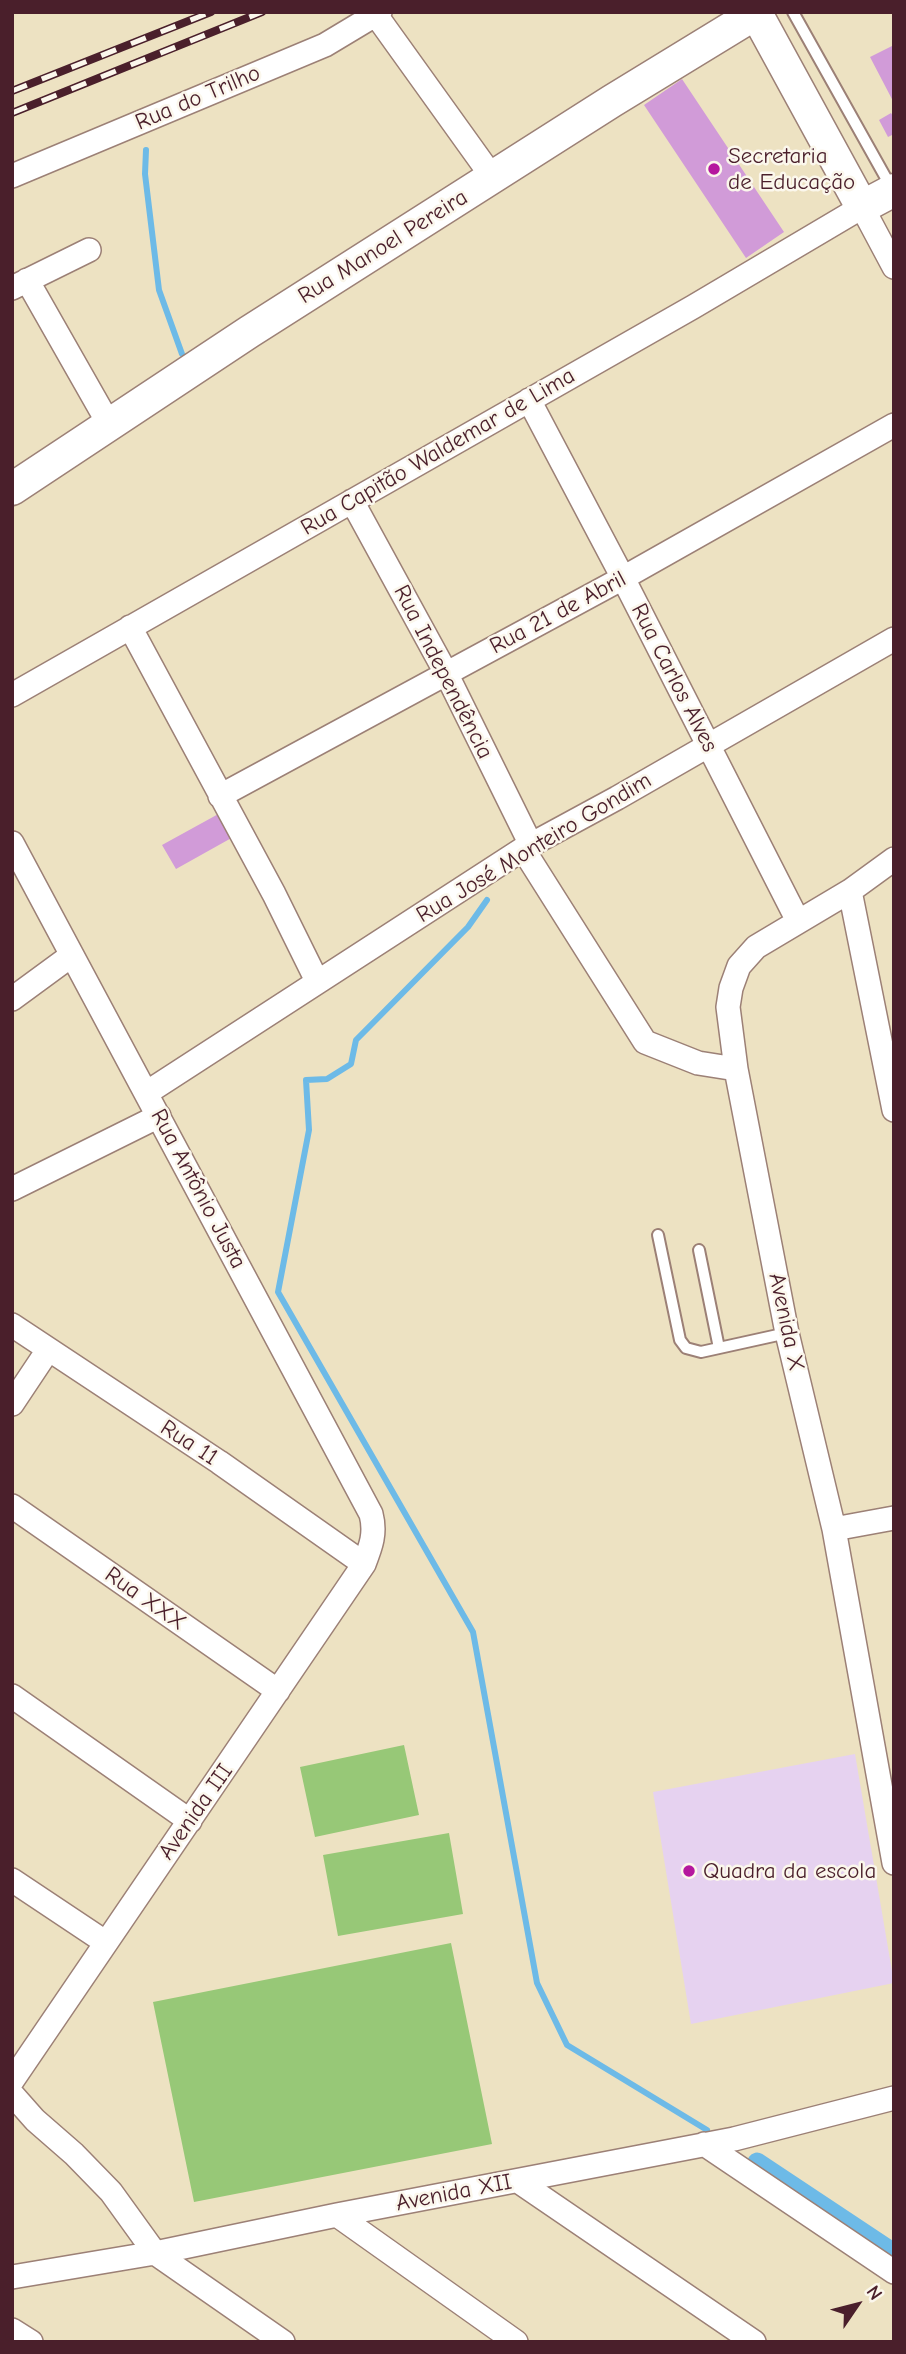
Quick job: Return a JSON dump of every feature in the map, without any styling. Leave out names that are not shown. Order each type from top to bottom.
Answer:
[{"type":"street","points":[[757,13],[894,267]]},
{"type":"street","name":"Rua Manoel Pereira","points":[[12,489],[261,324],[612,101],[757,13]]},
{"type":"street","points":[[378,14],[493,178]]},
{"type":"street","name":"Rua do Trilho","points":[[12,176],[325,45],[378,14]]},
{"type":"street","points":[[862,207],[893,191]]},
{"type":"street","name":"Rua Capitão Waldemar de Lima","points":[[12,695],[693,307],[862,207]]},
{"type":"street","points":[[89,250],[20,284],[110,426]]},
{"type":"street","name":"Rua Carlos Alves","points":[[529,400],[798,920]]},
{"type":"street","name":"Rua 21 de Abril","points":[[220,796],[623,578],[894,425]]},
{"type":"street","name":"Rua Independência","points":[[352,501],[446,673],[527,847],[645,1042],[698,1063],[736,1069]]},
{"type":"street","points":[[130,627],[274,894],[317,981]]},
{"type":"street","name":"Rua José Monteiro Gondim","points":[[148,1093],[527,847],[894,639]]},
{"type":"street","name":"Rua Antônio Justa","points":[[15,855],[148,1093],[371,1514],[374,1538]]},
{"type":"street","name":"Avenida X","points":[[894,859],[850,891],[756,947],[739,966],[728,1007],[736,1069],[787,1333],[834,1529],[894,1863]]},
{"type":"street","points":[[850,891],[894,1110]]},
{"type":"street","points":[[12,999],[72,955]]},
{"type":"street","points":[[12,1189],[159,1116]]},
{"type":"street","name":"Rua 11","points":[[12,1325],[219,1462],[364,1564]]},
{"type":"street","points":[[12,1404],[48,1350]]},
{"type":"street","name":"Rua XXX","points":[[12,1506],[278,1691]]},
{"type":"street","points":[[834,1529],[894,1518]]},
{"type":"street","name":"Avenida III","points":[[14,2079],[364,1564],[374,1538]]},
{"type":"street","points":[[12,1696],[190,1821]]},
{"type":"street","points":[[12,1880],[105,1942]]},
{"type":"street","points":[[14,2079],[35,2120],[74,2154],[111,2192],[155,2253],[283,2342]]},
{"type":"street","name":"Avenida XII","points":[[12,2277],[155,2253],[337,2215],[734,2139],[894,2098]]},
{"type":"street","points":[[704,2144],[894,2272]]},
{"type":"street","points":[[518,2181],[754,2342]]},
{"type":"street","points":[[337,2215],[508,2340]]},
{"type":"street","points":[[12,2330],[31,2342]]},
{"type":"lane","points":[[793,12],[893,191]]},
{"type":"lane","points":[[657,1235],[680,1340],[686,1348],[693,1352],[787,1333]]},
{"type":"lane","points":[[699,1250],[719,1348]]},
{"type":"shaded area","points":[[855,1754],[894,1983],[691,2024],[653,1792]]},
{"type":"green space","points":[[404,1745],[419,1815],[315,1837],[300,1767]]},
{"type":"green space","points":[[449,1833],[463,1914],[338,1936],[323,1855]]},
{"type":"green space","points":[[451,1943],[492,2144],[194,2202],[153,2002]]},
{"type":"building","points":[[894,45],[894,103],[870,57]]},
{"type":"building","name":"Secretaria de Educação","points":[[682,79],[784,232],[746,258],[644,105]]},
{"type":"building","points":[[891,113],[894,118],[894,134],[888,137],[879,120]]},
{"type":"building","points":[[222,812],[235,836],[176,869],[162,845]]},
{"type":"waterway","points":[[146,150],[145,174],[159,290],[182,354]]},
{"type":"waterway","points":[[487,900],[468,927],[356,1040],[351,1064],[327,1079],[306,1080],[309,1130],[278,1292],[473,1632],[537,1983],[567,2045],[707,2130]]},
{"type":"waterway","points":[[757,2162],[894,2253]]},
{"type":"railway","points":[[12,91],[211,12]]},
{"type":"railway","points":[[12,113],[262,12]]},
{"type":"place","name":"Secretaria de Educação","points":[[714,169]]},
{"type":"place","name":"Quadra da escola","points":[[689,1871]]}]
